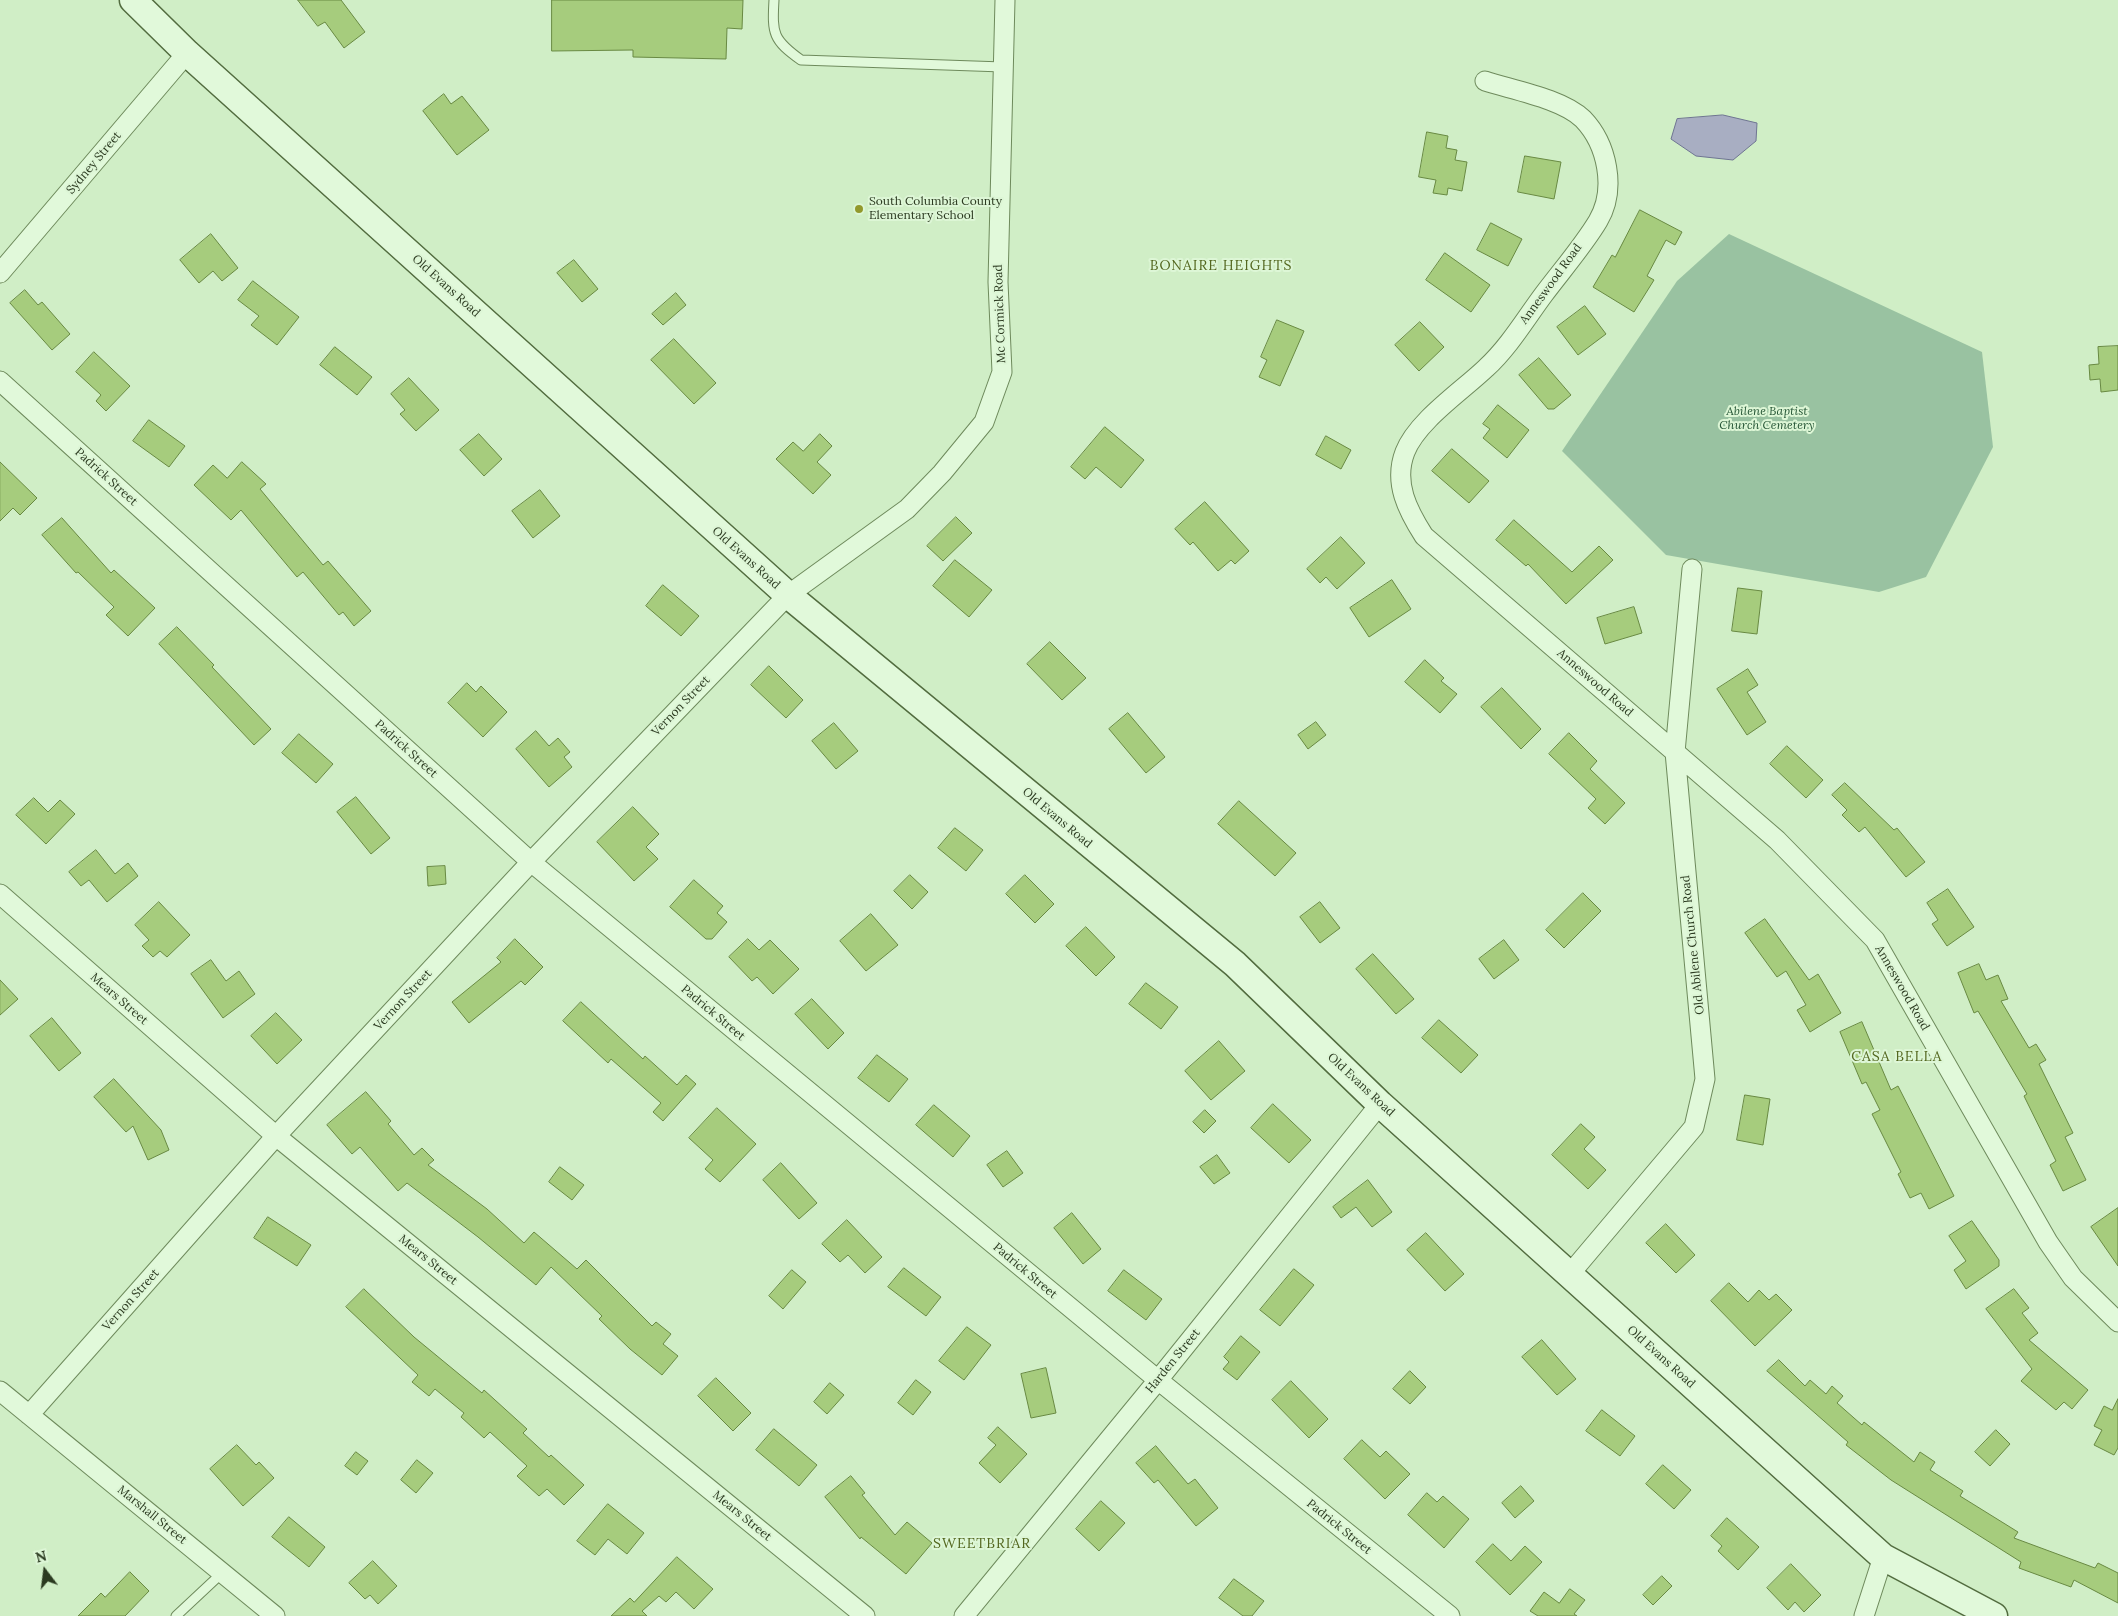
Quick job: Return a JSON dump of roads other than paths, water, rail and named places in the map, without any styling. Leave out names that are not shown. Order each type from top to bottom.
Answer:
[{"type":"street","name":"Old Evans Road","points":[[133,0],[187,53],[788,595],[1235,964],[1380,1104],[1883,1557],[1994,1616]]},
{"type":"street","name":"Mc Cormick Road","points":[[788,595],[907,509],[942,473],[984,422],[1002,372],[998,282],[1005,0]]},
{"type":"street","name":"Sydney Street","points":[[0,272],[187,53]]},
{"type":"street","name":"Anneswood Road","points":[[1485,81],[1557,101],[1582,118],[1596,136],[1606,161],[1608,190],[1599,219],[1512,337],[1488,366],[1422,427],[1405,452],[1400,481],[1407,509],[1424,536],[1778,840],[1875,940],[2048,1242],[2073,1278],[2118,1322]]},
{"type":"street","name":"Padrick Street","points":[[0,381],[530,862],[1158,1380],[1450,1616]]},
{"type":"street","name":"Old Abilene Church Road","points":[[1569,1274],[1694,1127],[1706,1080],[1675,752],[1692,569]]},
{"type":"street","name":"Vernon Street","points":[[29,1415],[276,1136],[530,862],[788,595]]},
{"type":"street","name":"Mears Street","points":[[0,894],[276,1136],[865,1616]]},
{"type":"street","name":"Harden Street","points":[[964,1616],[1158,1380],[1380,1104]]},
{"type":"street","points":[[0,1391],[29,1415]]},
{"type":"street","name":"Marshall Street","points":[[29,1415],[275,1616]]},
{"type":"street","points":[[1864,1616],[1883,1557]]},
{"type":"lane","points":[[774,0],[773,22],[779,45],[801,60],[1004,67]]},
{"type":"lane","points":[[176,1616],[222,1573]]},
{"type":"water","points":[[1723,115],[1757,123],[1756,141],[1733,160],[1696,156],[1671,139],[1677,119]]},
{"type":"place","name":"South Columbia County Elementary School","points":[[859,209]]},
{"type":"district","name":"BONAIRE HEIGHTS","points":[[1221,266]]},
{"type":"district","name":"CASA BELLA","points":[[1897,1057]]},
{"type":"district","name":"SWEETBRIAR","points":[[982,1544]]},
{"type":"park label","name":"Abilene Baptist Church Cemetery","points":[[1767,419]]}]
